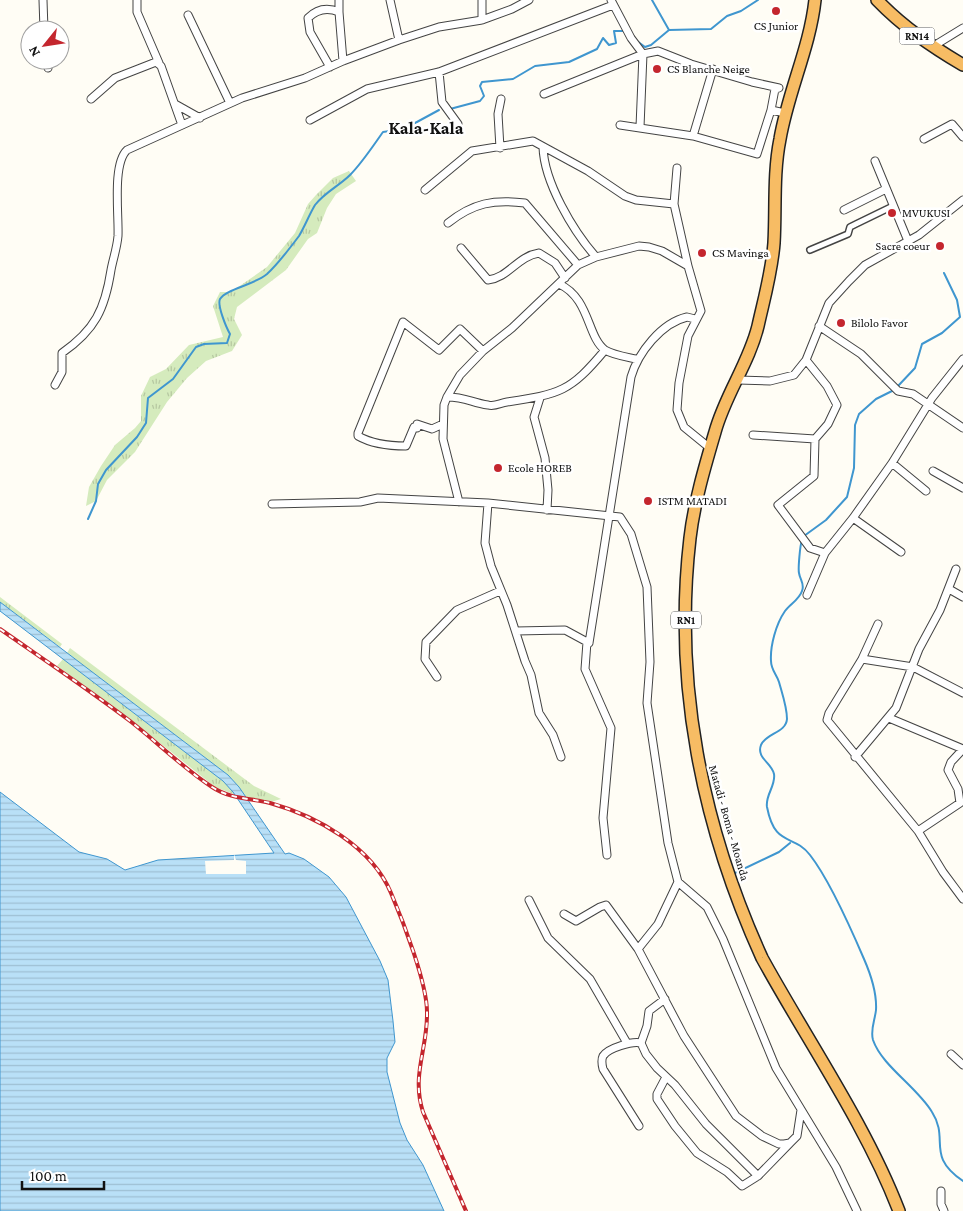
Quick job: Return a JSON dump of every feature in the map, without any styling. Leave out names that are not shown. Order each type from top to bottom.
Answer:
[{"type":"highway","name":"Matadi - Boma - Moanda","points":[[815,0],[779,141],[774,186],[775,216],[770,271],[758,329],[716,429],[690,537],[686,617],[686,666],[690,718],[708,807],[738,898],[762,958],[865,1138],[891,1188],[900,1211]]},
{"type":"highway","name":"RN14","points":[[882,2],[897,21],[932,47],[963,65]]},
{"type":"street","points":[[43,0],[44,20]]},
{"type":"street","points":[[137,0],[137,12],[159,63],[182,125]]},
{"type":"street","points":[[338,0],[343,60]]},
{"type":"street","points":[[390,0],[399,40]]},
{"type":"street","points":[[482,0],[482,20]]},
{"type":"street","points":[[55,385],[62,372],[62,353],[87,333],[94,324],[109,288],[117,245],[118,188],[123,154],[230,103],[261,91],[305,78],[343,60],[399,40],[439,27],[482,20],[512,9],[529,0]]},
{"type":"street","points":[[310,120],[367,89],[439,72],[612,3],[631,38],[644,54],[640,127]]},
{"type":"street","points":[[330,67],[310,32],[308,18],[325,9],[339,12]]},
{"type":"street","points":[[188,15],[230,103]]},
{"type":"street","points":[[932,47],[963,28]]},
{"type":"street","points":[[544,94],[658,50],[691,64],[752,82],[791,89]]},
{"type":"street","points":[[91,99],[116,78],[159,63]]},
{"type":"street","points":[[693,136],[713,69]]},
{"type":"street","points":[[439,72],[442,102],[458,124]]},
{"type":"street","points":[[620,125],[693,136],[757,154],[771,110],[775,89],[779,88]]},
{"type":"street","points":[[500,148],[498,119],[501,99]]},
{"type":"street","points":[[175,104],[200,118]]},
{"type":"street","points":[[771,110],[785,114]]},
{"type":"street","points":[[924,139],[952,124],[963,137]]},
{"type":"street","points":[[425,190],[472,151],[482,148],[500,148],[527,141],[588,171],[625,196],[642,201],[674,204]]},
{"type":"street","points":[[542,147],[546,167],[572,226],[596,257]]},
{"type":"street","points":[[876,161],[908,241]]},
{"type":"street","points":[[677,168],[674,204],[688,266],[701,311],[695,319],[688,336],[679,383],[677,410],[684,427],[711,449]]},
{"type":"street","points":[[844,210],[886,189]]},
{"type":"street","points":[[448,224],[466,209],[505,200],[525,203],[578,265]]},
{"type":"street","points":[[738,380],[770,382],[794,375],[806,360],[818,326],[829,304],[865,265],[908,241],[963,200]]},
{"type":"street","points":[[810,250],[848,234],[850,227],[893,206]]},
{"type":"street","points":[[459,502],[444,439],[443,424],[447,397],[460,375],[483,351],[512,328],[578,265],[596,257],[639,246],[662,251],[688,266]]},
{"type":"street","points":[[460,248],[488,280],[498,279],[522,258],[539,253],[555,263],[562,281],[580,302],[597,340],[605,350],[636,359]]},
{"type":"street","points":[[607,855],[603,830],[603,809],[612,734],[609,722],[585,669],[587,642],[589,643],[631,377],[636,359],[660,332],[673,322],[687,316],[695,319]]},
{"type":"street","points":[[443,424],[432,429],[417,424],[417,428],[414,427],[406,446],[391,446],[358,436],[403,322],[439,350],[460,329],[483,351]]},
{"type":"street","points":[[818,326],[861,354],[895,388],[913,394],[937,408],[963,428]]},
{"type":"street","points":[[447,397],[466,398],[494,406],[506,402],[540,398],[558,392],[581,378],[605,350]]},
{"type":"street","points":[[807,595],[825,553],[853,518],[892,463],[929,405],[963,359]]},
{"type":"street","points":[[806,360],[827,386],[837,405],[828,424],[814,439],[814,476],[778,505],[810,548],[825,553]]},
{"type":"street","points":[[540,398],[534,417],[545,458],[548,490],[547,510]]},
{"type":"street","points":[[753,435],[814,439]]},
{"type":"street","points":[[892,463],[926,491]]},
{"type":"street","points":[[933,471],[963,488]]},
{"type":"street","points":[[272,504],[323,504],[378,498],[488,503],[547,510],[610,514],[620,517],[630,534],[647,587],[650,662],[647,703],[665,824],[678,882],[658,924],[638,949]]},
{"type":"street","points":[[488,503],[486,543],[500,591],[516,631],[524,661],[534,682],[538,713],[554,735],[560,757]]},
{"type":"street","points":[[853,518],[901,552]]},
{"type":"street","points":[[856,756],[896,708],[919,649],[949,589],[956,569]]},
{"type":"street","points":[[949,589],[963,596]]},
{"type":"street","points":[[437,677],[425,659],[426,642],[457,610],[500,591]]},
{"type":"street","points":[[878,624],[862,659],[827,717],[856,756],[918,831],[943,872],[963,899]]},
{"type":"street","points":[[516,631],[565,630],[589,643]]},
{"type":"street","points":[[862,659],[913,667],[963,693]]},
{"type":"street","points":[[889,718],[963,749],[951,762],[948,770],[958,789],[962,806],[918,831]]},
{"type":"street","points":[[678,882],[701,900],[710,913],[776,1068],[836,1167],[856,1211]]},
{"type":"street","points":[[529,900],[548,938],[590,979],[627,1044]]},
{"type":"street","points":[[564,914],[576,922],[600,906],[606,905],[638,949],[689,1045],[730,1109],[742,1122],[762,1136],[778,1144],[790,1142]]},
{"type":"street","points":[[665,999],[649,1011],[647,1026],[641,1043],[646,1054],[706,1124],[758,1176]]},
{"type":"street","points":[[638,1126],[603,1068],[602,1062],[605,1054],[627,1044],[641,1043]]},
{"type":"street","points":[[951,1054],[963,1065]]},
{"type":"street","points":[[666,1077],[657,1094],[657,1099],[675,1126],[697,1153],[727,1172],[742,1186],[746,1186],[758,1176],[797,1136],[801,1110]]},
{"type":"street","points":[[941,1191],[941,1204],[944,1211]]},
{"type":"green space","points":[[349,171],[356,181],[336,194],[327,208],[317,233],[308,239],[286,270],[237,307],[234,319],[242,335],[232,351],[206,361],[187,378],[167,402],[135,452],[107,480],[96,501],[86,506],[89,487],[101,466],[115,445],[141,421],[141,396],[150,377],[166,369],[189,345],[223,337],[213,306],[220,292],[231,292],[267,267],[295,233],[308,204],[333,178]]},
{"type":"green space","points":[[0,597],[62,644],[60,647],[0,602]]},
{"type":"green space","points":[[70,648],[254,786],[281,799],[271,802],[241,797],[215,787],[126,716],[57,666],[63,659],[223,781],[233,791],[239,787],[228,775],[67,653]]},
{"type":"water","points":[[0,602],[228,775],[239,787],[285,854],[289,853],[304,859],[329,877],[346,897],[388,980],[395,1042],[387,1058],[387,1072],[400,1123],[407,1140],[423,1165],[444,1211],[0,1211],[0,792],[79,852],[107,859],[125,870],[158,860],[274,853],[233,792],[223,781],[0,611]]},
{"type":"pier","points":[[234,854],[236,860],[246,861],[246,874],[206,874],[205,861],[234,860]]},
{"type":"waterway","points":[[652,0],[669,30],[711,29],[727,16],[741,11],[758,0]]},
{"type":"waterway","points":[[637,41],[645,47],[651,45],[669,30]]},
{"type":"waterway","points":[[450,109],[480,101],[484,96],[480,86],[482,82],[513,79],[535,66],[569,62],[597,49],[603,38],[609,45],[616,43],[614,31],[625,31]]},
{"type":"waterway","points":[[88,519],[96,501],[98,484],[106,470],[137,437],[146,423],[148,398],[173,379],[196,347],[204,344],[227,343],[230,334],[221,311],[220,299],[228,292],[261,278],[271,270],[299,236],[315,205],[323,196],[346,179],[383,132],[404,129],[439,110]]},
{"type":"waterway","points":[[898,386],[915,368],[922,344],[942,333],[960,317],[957,300],[944,273]]},
{"type":"waterway","points":[[804,536],[826,520],[847,497],[854,468],[855,425],[859,414],[876,399],[894,390]]},
{"type":"waterway","points":[[802,540],[799,571],[803,589],[799,597],[787,608],[782,616],[776,629],[771,655],[771,664],[783,695],[787,719],[786,724],[780,730],[764,741],[760,750],[762,757],[774,774],[767,803],[770,820],[780,834],[804,848],[817,865],[832,891],[859,947],[873,984],[876,997],[872,1029],[873,1040],[884,1059],[918,1094],[932,1112],[939,1131],[941,1155],[951,1172],[963,1181]]},
{"type":"waterway","points":[[735,873],[779,852],[790,843]]},
{"type":"railway","points":[[0,629],[114,709],[212,787],[226,794],[270,803],[306,816],[341,836],[371,861],[391,893],[419,969],[427,1012],[427,1025],[419,1074],[420,1099],[423,1112],[466,1211]]},
{"type":"place","name":"CS Junior","points":[[776,11]]},
{"type":"place","name":"CS Blanche Neige","points":[[657,69]]},
{"type":"place","name":"MVUKUSI","points":[[892,213]]},
{"type":"place","name":"Sacre coeur","points":[[940,246]]},
{"type":"place","name":"CS Mavinga","points":[[702,253]]},
{"type":"place","name":"Bilolo Favor","points":[[841,323]]},
{"type":"place","name":"Ecole HOREB","points":[[498,468]]},
{"type":"place","name":"ISTM MATADI","points":[[648,501]]},
{"type":"district","name":"Kala-Kala","points":[[426,128]]}]
